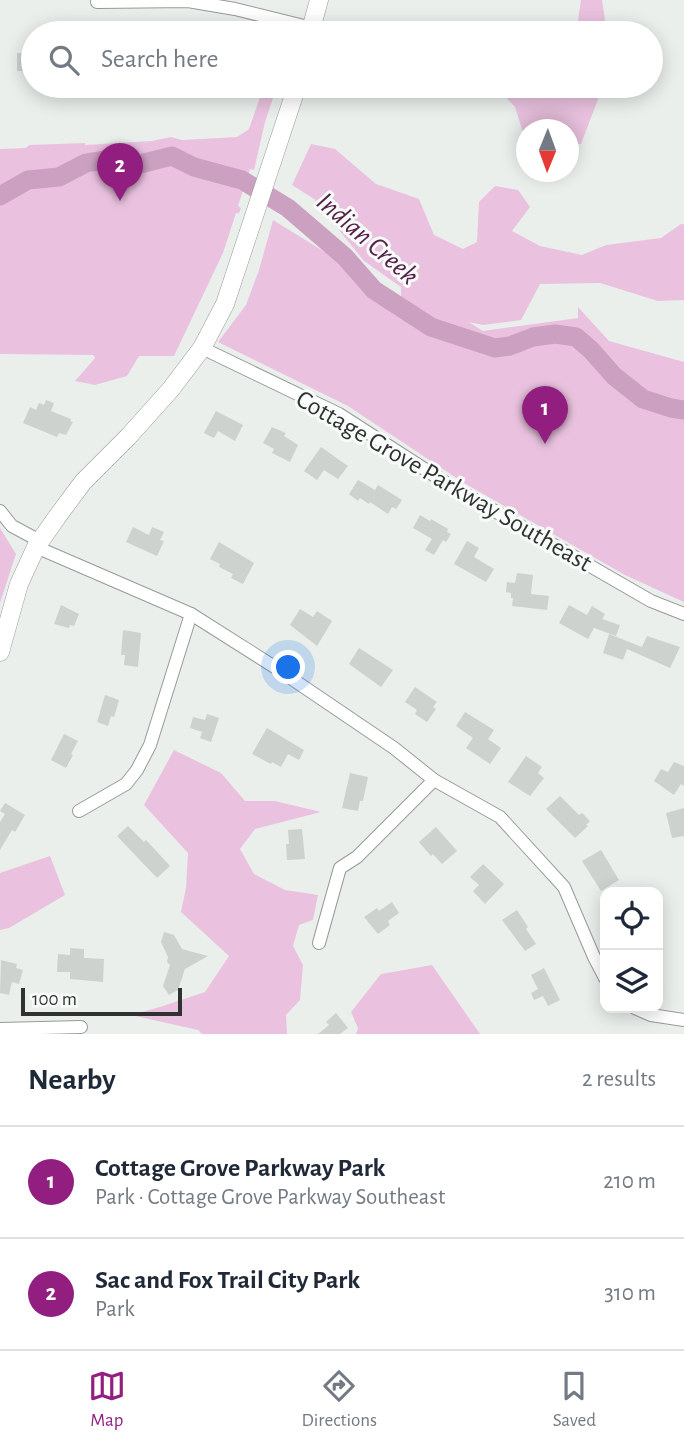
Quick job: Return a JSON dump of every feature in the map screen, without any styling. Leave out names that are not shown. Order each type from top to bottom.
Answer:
[{"type":"main road","points":[[313,21],[319,0]]},
{"type":"main road","points":[[0,652],[19,584],[38,544],[83,482],[171,389],[202,348],[225,304],[293,98]]},
{"type":"street","points":[[97,2],[188,1],[235,9],[278,21]]},
{"type":"street","name":"Cottage Grove Parkway Southeast","points":[[202,348],[339,414],[482,504],[651,601],[684,614]]},
{"type":"street","points":[[0,511],[12,526],[38,544],[191,614],[394,748],[434,780],[500,817],[564,887],[600,968]]},
{"type":"street","points":[[79,811],[126,784],[137,769],[150,745],[191,614]]},
{"type":"street","points":[[320,943],[340,868],[357,857],[434,780]]},
{"type":"street","points":[[647,1013],[684,1020]]},
{"type":"street","points":[[0,1029],[81,1027]]},
{"type":"shaded area","points":[[581,0],[602,0],[605,21],[578,21]]},
{"type":"shaded area","points":[[260,98],[273,98],[254,170],[250,169],[238,206],[241,208],[239,213],[236,213],[223,253],[174,356],[139,356],[127,376],[95,385],[75,381],[95,358],[93,355],[0,354],[0,149],[26,148],[29,145],[152,141],[171,137],[182,140],[237,137],[249,129]]},
{"type":"shaded area","points":[[506,98],[598,98],[581,144],[579,119],[519,119],[515,107]]},
{"type":"shaded area","points":[[311,144],[335,149],[376,184],[419,199],[434,235],[463,249],[477,242],[479,202],[495,186],[518,190],[530,207],[512,231],[540,246],[582,255],[606,245],[661,238],[684,224],[684,300],[658,301],[600,283],[540,284],[521,320],[483,325],[469,322],[483,331],[578,318],[578,307],[609,341],[684,362],[684,602],[625,575],[464,483],[348,406],[218,342],[246,305],[273,220],[401,299],[401,287],[364,261],[314,199],[292,185]]},
{"type":"shaded area","points":[[0,528],[16,554],[0,603]]},
{"type":"shaded area","points":[[174,750],[221,773],[245,801],[275,801],[321,812],[255,829],[240,849],[254,874],[285,890],[318,895],[313,920],[299,925],[293,946],[303,965],[300,1000],[286,1015],[287,1034],[202,1034],[198,1030],[131,1015],[205,992],[229,956],[181,912],[186,888],[188,853],[144,805]]},
{"type":"shaded area","points":[[50,856],[65,895],[9,928],[0,930],[0,873]]},
{"type":"shaded area","points":[[432,965],[480,1034],[356,1034],[358,1028],[351,1012],[381,974]]},
{"type":"building","points":[[17,53],[21,53],[21,71],[17,71]]},
{"type":"building","points":[[46,400],[54,403],[51,411],[73,422],[66,435],[59,433],[57,437],[23,423],[30,407],[36,410],[39,403],[44,405]]},
{"type":"building","points":[[216,411],[243,425],[235,441],[218,431],[214,438],[204,433]]},
{"type":"building","points":[[272,427],[286,433],[284,436],[298,445],[290,462],[272,453],[274,449],[263,443]]},
{"type":"building","points":[[321,447],[348,466],[338,479],[324,470],[317,480],[304,471]]},
{"type":"building","points":[[358,480],[375,490],[378,485],[402,500],[396,509],[392,507],[388,514],[370,502],[369,504],[360,498],[358,501],[349,494]]},
{"type":"building","points":[[420,515],[448,529],[447,532],[451,534],[446,542],[443,540],[434,555],[425,550],[432,539],[413,528]]},
{"type":"building","points":[[133,527],[149,535],[152,527],[164,532],[160,540],[164,541],[157,556],[126,542]]},
{"type":"building","points":[[467,541],[479,548],[474,557],[494,569],[486,582],[454,564]]},
{"type":"building","points":[[219,542],[254,563],[243,584],[231,578],[233,574],[210,559]]},
{"type":"building","points":[[517,573],[533,575],[531,594],[549,596],[547,610],[512,606],[511,593],[506,592],[507,582],[515,583]]},
{"type":"building","points":[[61,605],[79,614],[74,626],[70,625],[69,628],[54,624]]},
{"type":"building","points":[[569,605],[587,615],[592,606],[605,614],[602,619],[620,625],[616,636],[594,628],[588,639],[559,623]]},
{"type":"building","points":[[300,609],[313,617],[317,611],[332,621],[317,646],[290,625]]},
{"type":"building","points":[[123,630],[141,633],[138,667],[124,665],[125,655],[121,655]]},
{"type":"building","points":[[609,634],[642,647],[647,636],[680,647],[670,668],[627,649],[623,660],[603,653]]},
{"type":"building","points":[[359,648],[393,670],[381,687],[349,664]]},
{"type":"building","points":[[415,687],[437,702],[433,707],[436,709],[427,722],[415,714],[417,710],[405,702]]},
{"type":"building","points":[[105,695],[119,700],[108,726],[97,722]]},
{"type":"building","points":[[465,712],[494,730],[488,739],[501,748],[490,764],[466,748],[473,738],[456,726]]},
{"type":"building","points":[[207,714],[219,718],[211,742],[200,738],[202,732],[190,728],[193,717],[205,720]]},
{"type":"building","points":[[267,728],[304,750],[299,760],[288,754],[281,767],[252,754]]},
{"type":"building","points":[[64,734],[78,741],[66,768],[51,760]]},
{"type":"building","points":[[526,756],[542,767],[538,773],[544,778],[530,796],[508,782]]},
{"type":"building","points":[[674,762],[684,766],[684,786],[681,784],[674,795],[654,781],[661,769],[668,772]]},
{"type":"building","points":[[350,773],[368,777],[358,811],[342,808]]},
{"type":"building","points":[[560,796],[579,815],[582,813],[590,821],[575,838],[546,809]]},
{"type":"building","points":[[5,803],[25,815],[0,850],[0,822],[5,814],[0,811]]},
{"type":"building","points":[[684,808],[684,836],[672,838],[666,813]]},
{"type":"building","points":[[128,826],[144,842],[146,840],[170,866],[157,878],[117,836]]},
{"type":"building","points":[[436,827],[457,851],[442,864],[419,842]]},
{"type":"building","points":[[302,829],[305,859],[287,860],[288,830]]},
{"type":"building","points":[[601,850],[619,880],[608,887],[600,887],[600,889],[582,861]]},
{"type":"building","points":[[483,864],[504,884],[485,904],[473,891],[479,885],[470,877]]},
{"type":"building","points":[[392,902],[399,913],[388,921],[390,925],[378,934],[364,917]]},
{"type":"building","points":[[517,910],[536,944],[525,951],[502,920]]},
{"type":"building","points":[[164,932],[174,935],[182,949],[208,956],[185,969],[178,990],[169,995],[163,986],[170,965],[161,942]]},
{"type":"building","points":[[70,948],[84,949],[84,958],[104,959],[103,982],[70,979],[70,972],[57,972],[58,954],[70,955]]},
{"type":"building","points":[[1,960],[17,964],[16,968],[23,970],[19,984],[12,982],[9,995],[0,993]]},
{"type":"building","points":[[544,968],[560,1000],[548,1006],[543,996],[534,1000],[531,993],[538,989],[531,975]]},
{"type":"building","points":[[336,1013],[348,1028],[340,1034],[318,1034],[329,1025],[326,1022]]},
{"type":"waterway","name":"Indian Creek","points":[[0,196],[28,180],[59,177],[86,163],[116,158],[140,164],[172,156],[194,167],[242,180],[288,208],[345,257],[374,290],[431,327],[495,348],[555,334],[576,337],[614,376],[643,399],[684,410]]},
{"type":"place","name":"Sac and Fox Trail City Park","points":[[120,201]]},
{"type":"place","name":"Cottage Grove Parkway Park","points":[[545,444]]}]
